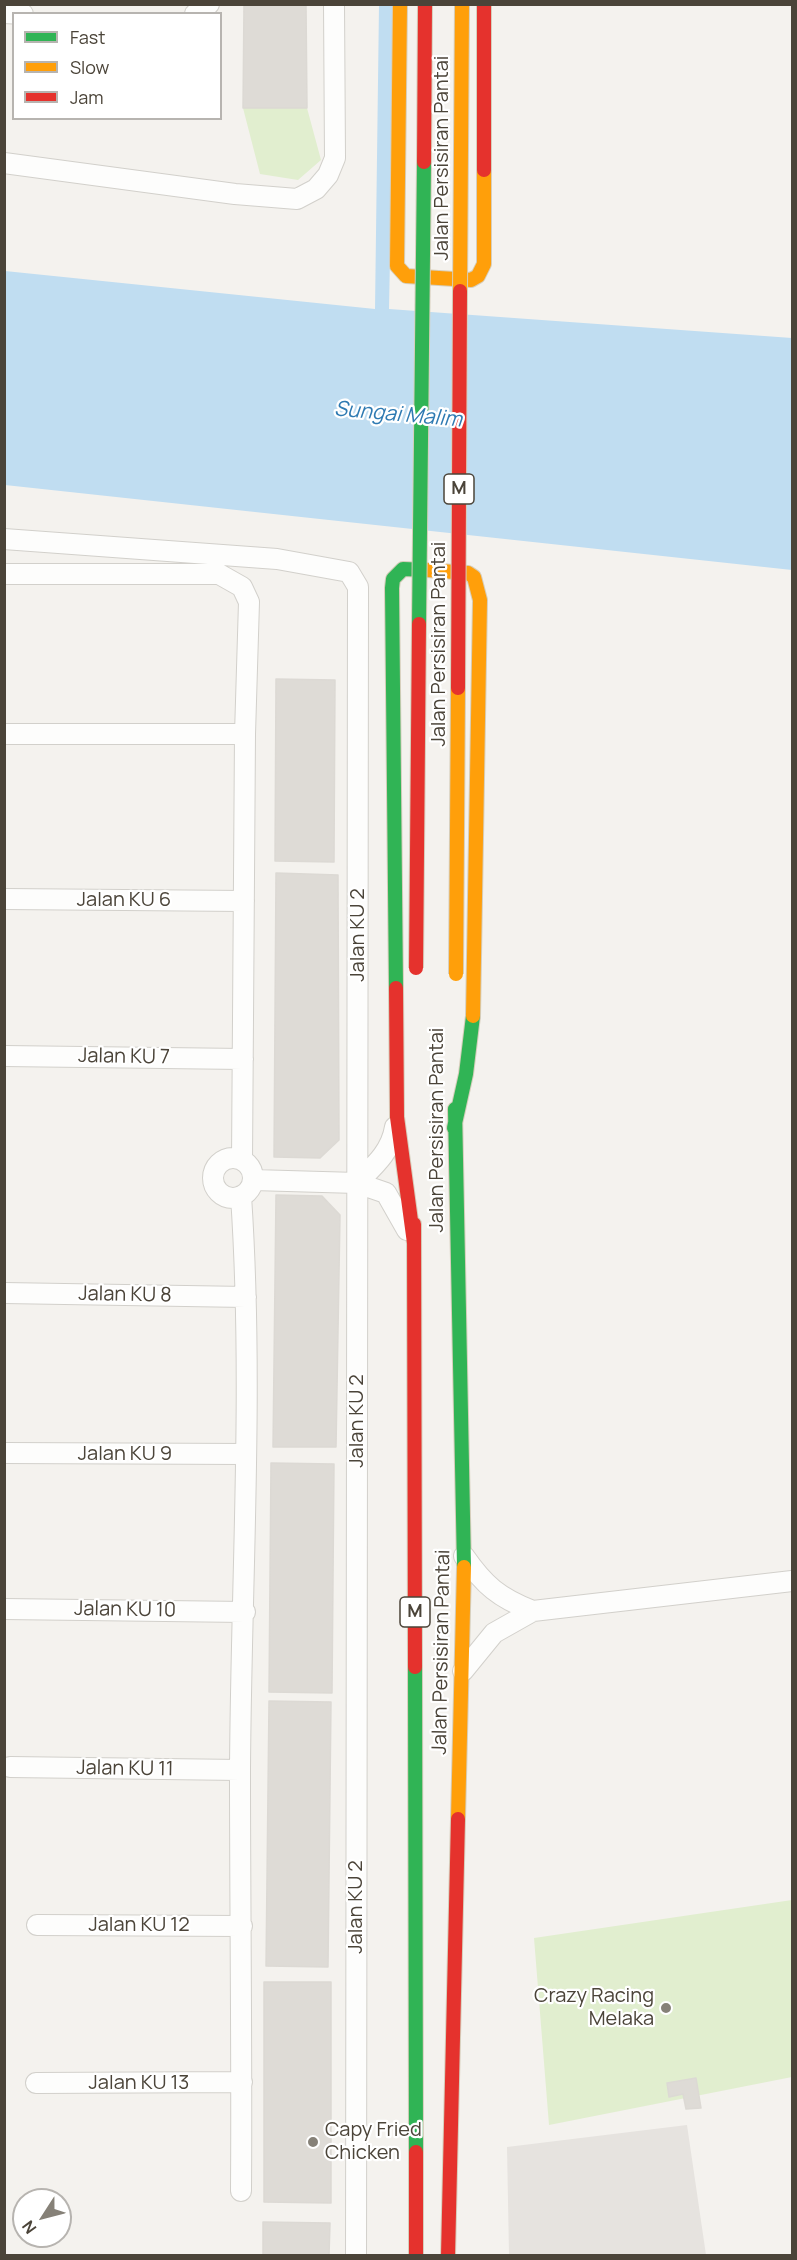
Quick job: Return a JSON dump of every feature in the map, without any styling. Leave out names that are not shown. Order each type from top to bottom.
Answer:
[{"type":"main road","points":[[400,4],[397,266],[406,276],[471,280],[477,276],[484,264],[484,4]]},
{"type":"main road","name":"Jalan Persisiran Pantai","points":[[416,974],[425,4]]},
{"type":"main road","name":"Jalan Persisiran Pantai","points":[[456,980],[462,4]]},
{"type":"main road","points":[[414,1243],[397,1117],[392,588],[396,573],[403,569],[468,573],[474,577],[480,600],[473,1005],[466,1074],[454,1128]]},
{"type":"main road","name":"Jalan Persisiran Pantai","points":[[448,2256],[464,1555],[454,1128],[456,1045]]},
{"type":"main road","name":"Jalan Persisiran Pantai","points":[[415,1148],[416,2256]]},
{"type":"street","points":[[4,163],[236,194],[297,199],[316,189],[328,175],[335,158],[334,4]]},
{"type":"street","name":"Jalan KU 2","points":[[4,538],[277,559],[349,572],[358,587],[356,2256]]},
{"type":"street","points":[[4,574],[219,574],[242,587],[249,602],[245,734],[242,1160]]},
{"type":"street","points":[[4,734],[245,734]]},
{"type":"street","name":"Jalan KU 6","points":[[4,899],[244,900]]},
{"type":"street","name":"Jalan KU 7","points":[[4,1056],[243,1059]]},
{"type":"street","points":[[357,1183],[384,1156],[393,1141],[397,1117]]},
{"type":"street","points":[[236,1158],[242,1160],[251,1169],[253,1180],[249,1190],[234,1198],[222,1194],[214,1183],[214,1170],[223,1160],[236,1158]]},
{"type":"street","points":[[253,1180],[357,1183],[386,1193],[414,1243]]},
{"type":"street","points":[[241,1196],[246,1297],[245,1612],[240,1770],[241,2192]]},
{"type":"street","name":"Jalan KU 8","points":[[4,1293],[246,1297]]},
{"type":"street","name":"Jalan KU 9","points":[[4,1453],[246,1454]]},
{"type":"street","points":[[464,1555],[491,1589],[507,1601],[533,1611]]},
{"type":"street","points":[[463,1671],[494,1633],[533,1611],[792,1581]]},
{"type":"street","name":"Jalan KU 10","points":[[4,1609],[245,1612]]},
{"type":"street","name":"Jalan KU 11","points":[[10,1767],[240,1770]]},
{"type":"street","name":"Jalan KU 12","points":[[37,1925],[242,1926]]},
{"type":"street","name":"Jalan KU 13","points":[[36,2083],[242,2082]]},
{"type":"green space","points":[[243,108],[307,108],[321,160],[298,180],[260,174]]},
{"type":"green space","name":"Crazy Racing Melaka","points":[[792,1900],[792,2077],[549,2125],[534,1938]]},
{"type":"shaded area","points":[[687,2125],[706,2255],[509,2255],[507,2147]]},
{"type":"water","name":"Sungai Malim","points":[[379,5],[395,5],[389,309],[792,338],[792,570],[5,485],[5,271],[375,309]]},
{"type":"building","points":[[244,4],[306,4],[307,108],[243,108]]},
{"type":"building","points":[[276,679],[335,680],[334,862],[275,861]]},
{"type":"building","points":[[276,873],[338,875],[339,1140],[320,1158],[274,1157]]},
{"type":"building","points":[[276,1195],[322,1196],[340,1215],[336,1447],[273,1447]]},
{"type":"building","points":[[271,1463],[334,1464],[332,1693],[269,1692]]},
{"type":"building","points":[[269,1701],[331,1702],[328,1967],[266,1966]]},
{"type":"building","points":[[264,1982],[331,1982],[331,2203],[264,2202]]},
{"type":"building","name":"Crazy Racing Melaka","points":[[696,2078],[701,2108],[686,2109],[683,2094],[669,2097],[667,2083]]},
{"type":"building","points":[[263,2222],[330,2223],[329,2256],[263,2256]]},
{"type":"traffic: fast","points":[[419,624],[424,162]]},
{"type":"traffic: fast","points":[[396,988],[392,588],[393,579],[403,569],[427,570]]},
{"type":"traffic: fast","points":[[454,1128],[466,1074],[473,1016]]},
{"type":"traffic: fast","points":[[455,1109],[464,1567]]},
{"type":"traffic: fast","points":[[415,1667],[416,2152]]},
{"type":"traffic: slow","points":[[400,4],[397,266],[406,276],[471,280],[478,276],[484,264],[484,170]]},
{"type":"traffic: slow","points":[[460,291],[462,4]]},
{"type":"traffic: slow","points":[[427,570],[468,573],[474,577],[480,600],[473,1016]]},
{"type":"traffic: slow","points":[[456,974],[458,688]]},
{"type":"traffic: slow","points":[[458,1819],[464,1567]]},
{"type":"traffic: jam","points":[[424,162],[425,4]]},
{"type":"traffic: jam","points":[[484,4],[484,170]]},
{"type":"traffic: jam","points":[[458,688],[460,291]]},
{"type":"traffic: jam","points":[[416,968],[419,624]]},
{"type":"traffic: jam","points":[[396,988],[397,1117],[414,1243]]},
{"type":"traffic: jam","points":[[414,1224],[415,1667]]},
{"type":"traffic: jam","points":[[448,2256],[458,1819]]},
{"type":"traffic: jam","points":[[416,2152],[416,2256]]},
{"type":"place","name":"Crazy Racing Melaka","points":[[666,2008]]},
{"type":"place","name":"Capy Fried Chicken","points":[[313,2142]]}]
